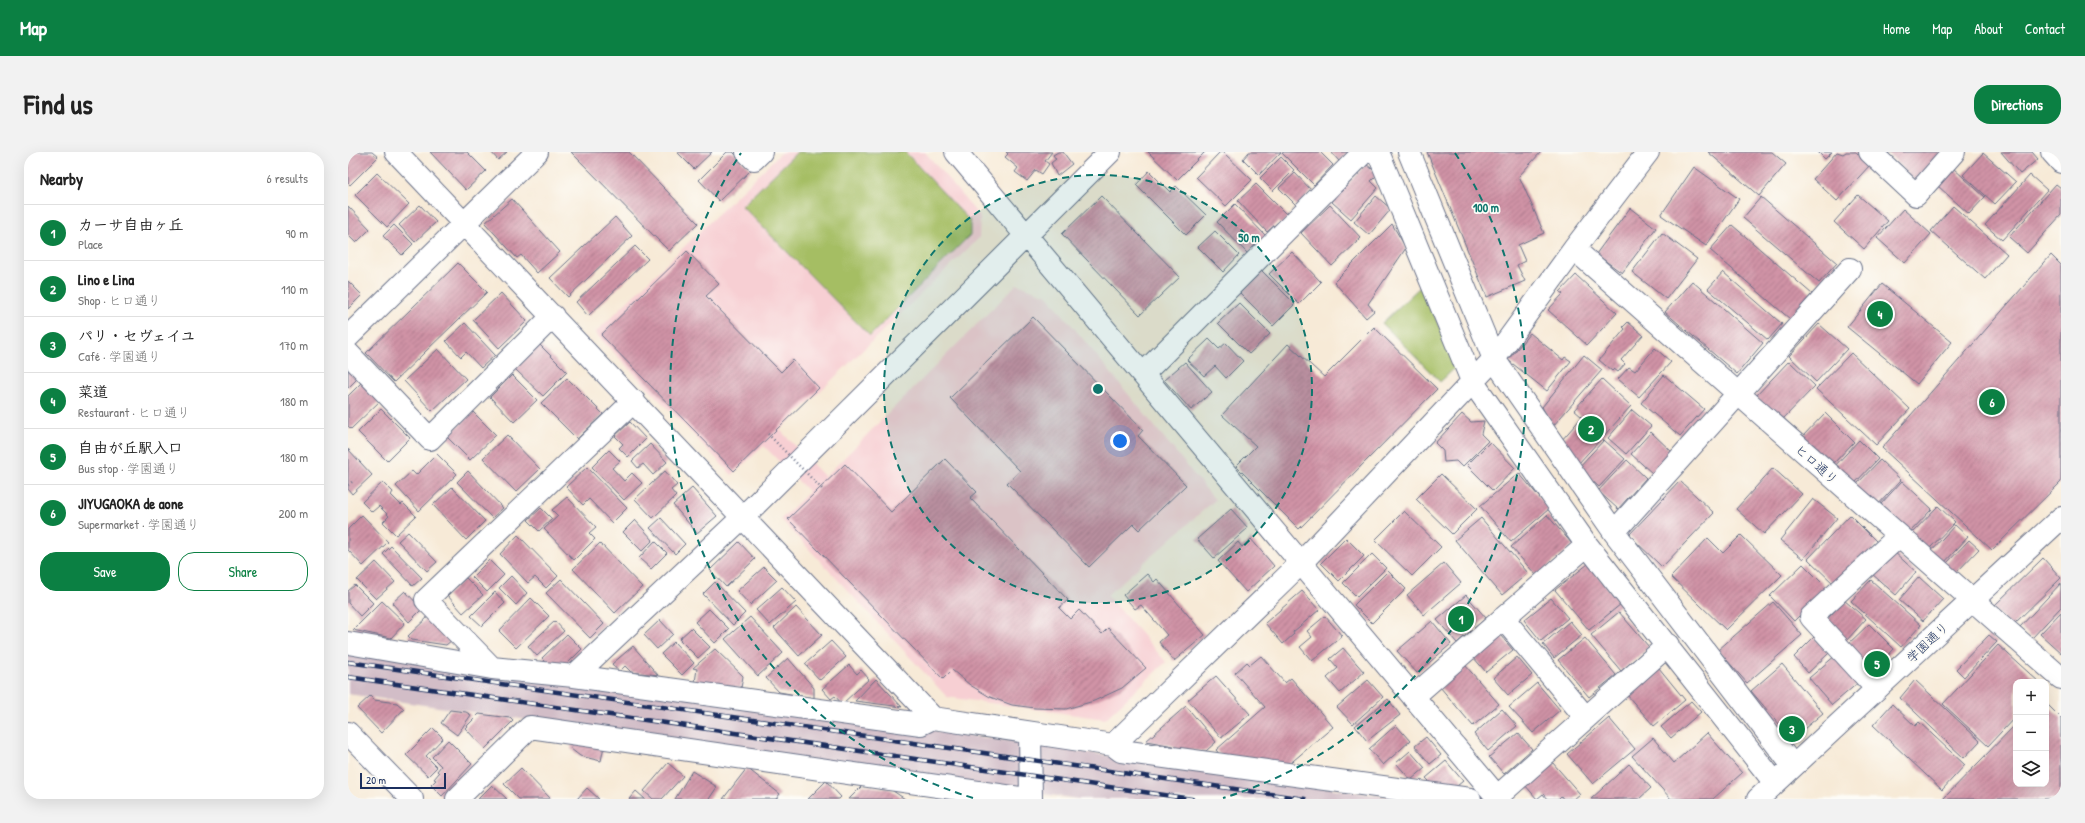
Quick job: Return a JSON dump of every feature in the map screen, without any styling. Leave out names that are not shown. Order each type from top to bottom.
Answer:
[{"type":"street","points":[[396,152],[634,401],[933,718]]},
{"type":"street","points":[[348,337],[537,152]]},
{"type":"street","points":[[747,152],[754,159],[761,152]]},
{"type":"street","points":[[956,152],[1498,798],[1668,645]]},
{"type":"street","points":[[574,676],[743,517],[1110,152]]},
{"type":"street","points":[[1143,374],[1364,152]]},
{"type":"street","points":[[1378,152],[1472,380],[1587,544],[1668,645],[1775,783]]},
{"type":"street","points":[[1409,152],[1494,359],[1614,532],[1793,766]]},
{"type":"street","points":[[1114,745],[1301,563],[1472,380],[1494,359],[1574,248],[1648,152]]},
{"type":"street","points":[[1870,152],[1916,195],[1954,152]]},
{"type":"street","points":[[2052,152],[2061,162]]},
{"type":"street","name":"ヒロ通り","points":[[1574,248],[2061,678]]},
{"type":"street","points":[[1614,532],[1737,393],[1850,269]]},
{"type":"street","points":[[348,352],[430,439],[553,316]]},
{"type":"street","points":[[492,668],[426,600],[634,401]]},
{"type":"street","name":"学園通り","points":[[1758,799],[2061,518]]},
{"type":"street","points":[[1877,689],[1811,617],[1899,536]]},
{"type":"street","points":[[1413,697],[1587,544]]},
{"type":"street","points":[[1504,618],[1586,718]]},
{"type":"street","points":[[348,643],[492,668],[574,676],[921,724],[933,718],[1114,745],[1121,751],[1470,799]]},
{"type":"street","points":[[457,799],[530,727],[1027,799]]},
{"type":"street","points":[[348,733],[412,799]]},
{"type":"street","points":[[1030,733],[1031,799]]},
{"type":"path","points":[[768,434],[823,490]]},
{"type":"path","points":[[348,485],[352,482]]},
{"type":"shaded area","points":[[782,152],[925,152],[980,217],[979,238],[780,430],[825,477],[1017,284],[1047,295],[1215,500],[1107,595],[1166,662],[1105,719],[947,697],[781,519],[809,492],[764,446],[732,475],[595,333]]},
{"type":"shaded area","points":[[348,650],[1016,742],[1403,799],[1078,799],[348,694]]},
{"type":"green space","points":[[797,152],[905,152],[970,221],[970,235],[870,336],[742,206]]},
{"type":"green space","points":[[1422,285],[1456,367],[1440,382],[1382,323]]},
{"type":"building","points":[[348,152],[372,152],[378,157],[350,185],[348,183]]},
{"type":"building","points":[[430,152],[467,152],[486,171],[466,190]]},
{"type":"building","points":[[491,152],[507,152],[498,160]]},
{"type":"building","points":[[571,152],[629,152],[698,223],[669,251]]},
{"type":"building","points":[[677,152],[712,152],[694,169]]},
{"type":"building","points":[[727,152],[733,152],[751,170],[719,201],[699,180]]},
{"type":"building","points":[[1006,152],[1052,152],[1045,161],[1049,164],[1042,174],[1036,170],[1027,181],[1015,172],[1018,168],[1005,157],[1008,154]]},
{"type":"building","points":[[1058,152],[1063,152],[1072,164],[1057,176],[1051,163],[1056,159],[1053,155]]},
{"type":"building","points":[[1148,152],[1205,152],[1177,180]]},
{"type":"building","points":[[1220,152],[1223,152],[1252,180],[1226,206],[1196,177]]},
{"type":"building","points":[[1249,152],[1281,152],[1259,175],[1243,159]]},
{"type":"building","points":[[1320,152],[1333,165],[1314,185],[1282,153]]},
{"type":"building","points":[[1331,152],[1348,152],[1339,161]]},
{"type":"building","points":[[1427,152],[1541,152],[1519,176],[1544,233],[1518,245],[1525,261],[1517,265],[1525,281],[1487,297]]},
{"type":"building","points":[[1708,152],[1772,152],[1786,164],[1759,196]]},
{"type":"building","points":[[1818,152],[1832,152],[1825,159]]},
{"type":"building","points":[[1837,152],[1843,154],[1846,152],[1856,152],[1870,165],[1837,201],[1813,179]]},
{"type":"building","points":[[1887,152],[1942,152],[1915,181]]},
{"type":"building","points":[[2001,152],[2032,152],[2038,159],[2020,174]]},
{"type":"building","points":[[1983,153],[2016,182],[1995,204],[1963,175]]},
{"type":"building","points":[[1281,157],[1294,170],[1273,191],[1260,178]]},
{"type":"building","points":[[1366,164],[1378,174],[1371,181],[1378,188],[1351,219],[1332,202]]},
{"type":"building","points":[[1694,167],[1739,199],[1706,246],[1661,215]]},
{"type":"building","points":[[1953,168],[1985,197],[1969,214],[1938,186]]},
{"type":"building","points":[[1149,171],[1170,192],[1176,186],[1206,215],[1186,235],[1136,185]]},
{"type":"building","points":[[377,173],[409,204],[387,227],[355,195]]},
{"type":"building","points":[[1295,173],[1312,191],[1297,206],[1279,188]]},
{"type":"building","points":[[2030,175],[2047,190],[2002,240],[1985,225]]},
{"type":"building","points":[[1256,184],[1289,217],[1281,225],[1278,222],[1267,232],[1238,201]]},
{"type":"building","points":[[2056,184],[2061,188],[2061,215],[2027,253],[2009,237]]},
{"type":"building","points":[[1858,195],[1888,221],[1864,249],[1834,222]]},
{"type":"building","points":[[1101,196],[1180,277],[1140,315],[1062,234]]},
{"type":"building","points":[[1376,196],[1391,209],[1369,235],[1354,222]]},
{"type":"building","points":[[1761,197],[1837,263],[1819,283],[1743,218]]},
{"type":"building","points":[[512,199],[560,252],[537,273],[521,255],[517,258],[485,223]]},
{"type":"building","points":[[1235,204],[1266,236],[1248,254],[1217,222]]},
{"type":"building","points":[[420,205],[436,222],[415,242],[399,225]]},
{"type":"building","points":[[1330,205],[1361,238],[1332,266],[1301,233]]},
{"type":"building","points":[[348,206],[370,229],[356,243],[348,235]]},
{"type":"building","points":[[1953,206],[2007,254],[1985,279],[1931,231]]},
{"type":"building","points":[[1630,208],[1656,228],[1622,273],[1596,254]]},
{"type":"building","points":[[1903,209],[1931,234],[1905,263],[1877,238]]},
{"type":"building","points":[[615,217],[632,236],[568,297],[550,278]]},
{"type":"building","points":[[1392,224],[1406,248],[1368,304],[1374,311],[1366,318],[1334,282]]},
{"type":"building","points":[[394,225],[413,244],[402,255],[383,236]]},
{"type":"building","points":[[1732,225],[1812,294],[1790,319],[1710,250]]},
{"type":"building","points":[[1215,231],[1239,255],[1223,272],[1198,247]]},
{"type":"building","points":[[1662,233],[1697,259],[1666,299],[1632,272]]},
{"type":"building","points":[[635,246],[648,259],[588,316],[576,302]]},
{"type":"building","points":[[687,251],[719,284],[706,296],[781,372],[793,360],[819,388],[734,471],[601,335]]},
{"type":"building","points":[[1292,252],[1321,282],[1299,304],[1269,274]]},
{"type":"building","points":[[2051,255],[2061,265],[2061,482],[1992,550],[1882,448]]},
{"type":"building","points":[[458,263],[487,292],[394,382],[366,353]]},
{"type":"building","points":[[1262,271],[1295,304],[1273,326],[1240,293]]},
{"type":"building","points":[[1723,272],[1782,324],[1768,340],[1708,289]]},
{"type":"building","points":[[1576,275],[1617,313],[1587,345],[1548,310],[1563,294],[1560,292]]},
{"type":"building","points":[[348,281],[362,295],[348,309]]},
{"type":"building","points":[[1692,281],[1763,343],[1737,374],[1665,312]]},
{"type":"building","points":[[1882,284],[1952,342],[1917,384],[1847,327]]},
{"type":"building","points":[[501,293],[527,321],[499,348],[473,320]]},
{"type":"building","points":[[1239,303],[1270,334],[1249,354],[1218,323]]},
{"type":"building","points":[[1033,317],[1143,430],[1138,436],[1186,485],[1139,530],[1133,524],[1089,567],[1007,483],[1020,471],[950,398]]},
{"type":"building","points":[[1628,322],[1643,335],[1621,360],[1625,364],[1618,372],[1614,369],[1612,371],[1599,360],[1625,329],[1623,327]]},
{"type":"building","points":[[465,323],[495,355],[481,368],[466,352],[461,357],[446,341]]},
{"type":"building","points":[[1819,324],[1847,349],[1816,382],[1789,356]]},
{"type":"building","points":[[1374,327],[1437,389],[1299,529],[1236,466],[1256,446],[1222,415],[1288,344],[1324,377]]},
{"type":"building","points":[[1530,333],[1563,360],[1565,357],[1571,361],[1547,391],[1508,360]]},
{"type":"building","points":[[1209,339],[1219,349],[1226,343],[1243,361],[1226,378],[1215,366],[1204,376],[1187,360]]},
{"type":"building","points":[[540,345],[567,372],[543,396],[515,369]]},
{"type":"building","points":[[1655,348],[1671,362],[1639,397],[1618,379],[1629,367],[1635,371]]},
{"type":"building","points":[[438,349],[466,379],[432,411],[404,381]]},
{"type":"building","points":[[1851,353],[1910,409],[1876,445],[1816,389]]},
{"type":"building","points":[[1584,355],[1602,370],[1553,426],[1542,407]]},
{"type":"building","points":[[1789,361],[1815,386],[1781,421],[1755,397]]},
{"type":"building","points":[[1185,362],[1212,392],[1191,410],[1164,380]]},
{"type":"building","points":[[348,366],[359,377],[348,388]]},
{"type":"building","points":[[512,375],[537,400],[514,422],[490,397]]},
{"type":"building","points":[[1664,375],[1704,409],[1680,436],[1641,403]]},
{"type":"building","points":[[567,378],[603,414],[577,439],[541,403]]},
{"type":"building","points":[[1602,379],[1631,406],[1578,464],[1561,441],[1582,417],[1574,410]]},
{"type":"building","points":[[363,381],[382,399],[351,429],[348,426],[348,396]]},
{"type":"building","points":[[381,409],[410,438],[387,461],[358,432]]},
{"type":"building","points":[[1632,410],[1651,426],[1626,454],[1608,438]]},
{"type":"building","points":[[473,412],[496,435],[470,460],[447,437]]},
{"type":"building","points":[[1825,413],[1854,442],[1831,466],[1801,438]]},
{"type":"building","points":[[1462,414],[1471,422],[1484,421],[1481,434],[1488,441],[1462,467],[1456,461],[1444,462],[1443,451],[1435,443]]},
{"type":"building","points":[[630,422],[646,439],[628,457],[619,448],[623,444],[615,436]]},
{"type":"building","points":[[1651,432],[1673,453],[1653,474],[1631,454]]},
{"type":"building","points":[[507,435],[540,469],[516,492],[483,458]]},
{"type":"building","points":[[1604,440],[1625,459],[1599,487],[1578,468]]},
{"type":"building","points":[[1859,440],[1878,459],[1852,486],[1833,468]]},
{"type":"building","points":[[1490,442],[1515,468],[1493,491],[1467,465]]},
{"type":"building","points":[[650,444],[667,462],[653,475],[643,464],[638,468],[632,461]]},
{"type":"building","points":[[348,449],[372,475],[352,494],[348,489]]},
{"type":"building","points":[[609,450],[620,461],[612,468],[624,481],[632,473],[642,483],[624,500],[592,467]]},
{"type":"building","points":[[437,454],[457,474],[419,511],[396,486],[412,471],[416,475]]},
{"type":"building","points":[[945,459],[977,492],[970,498],[1068,600],[1059,608],[1070,619],[1079,610],[1102,634],[1108,628],[1146,668],[1122,688],[1094,701],[1066,709],[1035,708],[1012,705],[990,697],[970,685],[952,670],[943,679],[788,519],[845,464],[891,512]]},
{"type":"building","points":[[1627,460],[1646,478],[1618,509],[1598,491]]},
{"type":"building","points":[[1880,460],[1901,480],[1875,508],[1854,487]]},
{"type":"building","points":[[587,467],[627,508],[612,523],[589,499],[583,505],[566,487]]},
{"type":"building","points":[[1773,468],[1802,494],[1764,534],[1736,509]]},
{"type":"building","points":[[468,471],[503,508],[492,518],[457,482]]},
{"type":"building","points":[[665,471],[677,485],[671,490],[676,496],[653,518],[635,499]]},
{"type":"building","points":[[1519,473],[1549,509],[1511,542],[1480,506]]},
{"type":"building","points":[[1441,474],[1477,509],[1452,534],[1416,499]]},
{"type":"building","points":[[1680,481],[1714,513],[1662,567],[1629,535]]},
{"type":"building","points":[[1902,481],[1932,509],[1909,533],[1880,505]]},
{"type":"building","points":[[383,482],[393,492],[391,495],[401,505],[403,503],[416,516],[396,535],[383,522],[389,516],[379,506],[372,512],[362,502]]},
{"type":"building","points":[[452,487],[485,521],[466,540],[433,505]]},
{"type":"building","points":[[692,488],[717,516],[697,533],[673,505]]},
{"type":"building","points":[[567,497],[596,527],[589,533],[595,539],[574,560],[544,529],[558,516],[552,510]]},
{"type":"building","points":[[1813,499],[1837,518],[1803,559],[1780,540]]},
{"type":"building","points":[[1938,506],[1955,522],[1928,550],[1911,534]]},
{"type":"building","points":[[541,508],[552,519],[539,531],[528,520]]},
{"type":"building","points":[[1231,509],[1248,528],[1214,558],[1197,539]]},
{"type":"building","points":[[1404,511],[1441,547],[1412,576],[1375,540]]},
{"type":"building","points":[[362,515],[388,542],[363,566],[348,550],[348,529]]},
{"type":"building","points":[[1547,515],[1573,545],[1537,576],[1511,547]]},
{"type":"building","points":[[1850,515],[1879,544],[1837,587],[1808,559]]},
{"type":"building","points":[[661,518],[685,544],[675,554],[650,528]]},
{"type":"building","points":[[1481,518],[1528,573],[1502,595],[1455,540]]},
{"type":"building","points":[[635,520],[653,540],[642,551],[623,532]]},
{"type":"building","points":[[1955,525],[1968,537],[1943,564],[1930,552]]},
{"type":"building","points":[[408,532],[437,562],[427,571],[398,541]]},
{"type":"building","points":[[518,535],[558,576],[546,588],[535,577],[528,583],[500,554]]},
{"type":"building","points":[[1741,535],[1782,575],[1726,630],[1671,577],[1708,538],[1723,553]]},
{"type":"building","points":[[1346,538],[1364,556],[1339,581],[1321,563]]},
{"type":"building","points":[[1251,539],[1274,566],[1246,592],[1218,561],[1238,542],[1242,547]]},
{"type":"building","points":[[1969,540],[1979,549],[1955,574],[1945,565]]},
{"type":"building","points":[[655,541],[667,553],[651,569],[639,558]]},
{"type":"building","points":[[739,542],[755,559],[726,587],[710,570]]},
{"type":"building","points":[[600,543],[642,587],[615,613],[573,569]]},
{"type":"building","points":[[391,546],[422,578],[413,586],[383,554]]},
{"type":"building","points":[[1893,551],[1916,572],[1896,595],[1872,574]]},
{"type":"building","points":[[1372,554],[1386,568],[1357,597],[1343,583]]},
{"type":"building","points":[[2043,558],[2061,578],[2011,627],[1992,608]]},
{"type":"building","points":[[489,560],[504,575],[487,592],[472,577]]},
{"type":"building","points":[[376,562],[395,582],[376,599],[357,580]]},
{"type":"building","points":[[1444,563],[1461,583],[1424,615],[1407,595]]},
{"type":"building","points":[[1588,564],[1621,604],[1589,630],[1555,590]]},
{"type":"building","points":[[1803,564],[1827,588],[1794,621],[1770,596]]},
{"type":"building","points":[[764,567],[777,580],[750,605],[737,591]]},
{"type":"building","points":[[1388,571],[1406,589],[1372,623],[1354,605]]},
{"type":"building","points":[[1147,574],[1154,582],[1157,579],[1205,635],[1174,661],[1159,642],[1167,635],[1141,605],[1135,609],[1123,595]]},
{"type":"building","points":[[511,576],[527,593],[516,605],[499,588]]},
{"type":"building","points":[[1919,577],[1943,599],[1923,621],[1899,600]]},
{"type":"building","points":[[466,578],[483,595],[463,613],[447,595]]},
{"type":"building","points":[[561,579],[604,624],[590,638],[546,593]]},
{"type":"building","points":[[1871,580],[1921,625],[1901,647],[1851,601]]},
{"type":"building","points":[[715,582],[745,613],[733,625],[703,594]]},
{"type":"building","points":[[2061,583],[2061,607],[2032,638],[2020,627]]},
{"type":"building","points":[[355,585],[373,603],[360,616],[348,603],[348,591]]},
{"type":"building","points":[[782,587],[796,602],[770,625],[756,610]]},
{"type":"building","points":[[405,591],[422,609],[409,622],[392,603]]},
{"type":"building","points":[[1302,591],[1319,610],[1293,632],[1294,634],[1283,644],[1265,623]]},
{"type":"building","points":[[495,592],[505,603],[482,626],[471,616]]},
{"type":"building","points":[[1466,595],[1486,618],[1457,643],[1437,620]]},
{"type":"building","points":[[531,598],[549,616],[516,648],[499,631]]},
{"type":"building","points":[[1551,598],[1568,618],[1541,641],[1524,620]]},
{"type":"building","points":[[1844,600],[1866,619],[1846,641],[1825,622]]},
{"type":"building","points":[[382,601],[405,623],[391,638],[353,630]]},
{"type":"building","points":[[1773,602],[1802,635],[1747,683],[1718,650]]},
{"type":"building","points":[[796,607],[822,635],[799,656],[774,628]]},
{"type":"building","points":[[709,609],[729,629],[715,643],[695,622]]},
{"type":"building","points":[[1619,612],[1649,647],[1621,671],[1591,635]]},
{"type":"building","points":[[2061,612],[2061,653],[2040,634]]},
{"type":"building","points":[[429,616],[452,640],[446,645],[412,640],[408,636]]},
{"type":"building","points":[[1325,616],[1342,636],[1312,661],[1300,647],[1312,637],[1307,631]]},
{"type":"building","points":[[750,617],[783,653],[758,676],[725,639]]},
{"type":"building","points":[[660,620],[673,634],[657,649],[644,635]]},
{"type":"building","points":[[555,621],[564,631],[537,656],[528,646]]},
{"type":"building","points":[[1432,621],[1451,644],[1417,673],[1397,651]]},
{"type":"building","points":[[1570,621],[1582,635],[1554,658],[1543,644]]},
{"type":"building","points":[[1869,624],[1894,649],[1872,672],[1846,646]]},
{"type":"building","points":[[691,628],[710,647],[698,658],[679,639]]},
{"type":"building","points":[[567,634],[582,649],[566,665],[550,666],[542,658]]},
{"type":"building","points":[[1500,635],[1513,650],[1486,672],[1473,657]]},
{"type":"building","points":[[1989,635],[1997,642],[1964,677],[1956,669]]},
{"type":"building","points":[[1814,637],[1829,653],[1808,673],[1794,657]]},
{"type":"building","points":[[1585,638],[1616,675],[1589,697],[1558,660]]},
{"type":"building","points":[[831,641],[846,657],[820,680],[805,664]]},
{"type":"building","points":[[674,642],[694,663],[682,675],[661,654]]},
{"type":"building","points":[[1998,645],[2036,679],[2013,679],[2013,719],[1988,746],[1943,704]]},
{"type":"building","points":[[633,646],[658,675],[631,672],[625,666],[619,672],[612,664]]},
{"type":"building","points":[[1343,648],[1364,672],[1340,693],[1327,678],[1338,668],[1330,659]]},
{"type":"building","points":[[715,649],[743,676],[741,688],[695,682],[697,669],[693,668]]},
{"type":"building","points":[[1836,655],[1859,682],[1832,705],[1809,678]]},
{"type":"building","points":[[1261,656],[1285,683],[1291,678],[1333,727],[1287,766],[1222,757],[1216,750],[1265,707],[1235,673],[1247,662],[1250,665]]},
{"type":"building","points":[[1517,657],[1532,675],[1508,695],[1493,678]]},
{"type":"building","points":[[788,658],[814,688],[814,698],[779,692],[766,678]]},
{"type":"building","points":[[1782,664],[1823,713],[1792,739],[1751,691]]},
{"type":"building","points":[[849,665],[857,674],[861,670],[869,679],[842,704],[835,696],[831,699],[822,689]]},
{"type":"building","points":[[1465,665],[1499,704],[1473,726],[1440,687]]},
{"type":"building","points":[[1659,668],[1685,700],[1654,726],[1627,695]]},
{"type":"building","points":[[1216,676],[1250,714],[1221,738],[1188,700]]},
{"type":"building","points":[[876,679],[902,707],[855,701]]},
{"type":"building","points":[[1368,680],[1383,697],[1353,724],[1337,707]]},
{"type":"building","points":[[1915,680],[1980,741],[1964,758],[1900,698]]},
{"type":"building","points":[[1537,683],[1560,710],[1533,733],[1509,707]]},
{"type":"building","points":[[370,696],[374,700],[397,703],[404,709],[381,733],[357,708]]},
{"type":"building","points":[[1388,699],[1400,715],[1367,741],[1355,726]]},
{"type":"building","points":[[1691,701],[1701,712],[1671,738],[1661,727]]},
{"type":"building","points":[[1892,704],[1915,726],[1919,722],[1965,765],[1942,790],[1873,725]]},
{"type":"building","points":[[1186,706],[1216,742],[1206,751],[1175,750],[1174,746],[1146,741]]},
{"type":"building","points":[[2049,706],[2061,718],[2061,799],[1943,799],[2013,727],[2013,787],[2049,787]]},
{"type":"building","points":[[1502,709],[1517,726],[1488,751],[1474,734]]},
{"type":"building","points":[[450,710],[466,712],[471,715],[457,735],[441,723]]},
{"type":"building","points":[[479,714],[510,718],[513,721],[485,749],[465,728]]},
{"type":"building","points":[[1609,718],[1635,749],[1593,784],[1567,754]]},
{"type":"building","points":[[1396,725],[1410,741],[1383,765],[1369,749]]},
{"type":"building","points":[[433,728],[443,738],[426,756],[437,767],[428,776],[406,755]]},
{"type":"building","points":[[1518,733],[1532,749],[1504,774],[1489,757]]},
{"type":"building","points":[[1707,733],[1742,773],[1713,799],[1671,799],[1632,756],[1653,738],[1674,763]]},
{"type":"building","points":[[1426,737],[1441,755],[1430,764],[1415,746]]},
{"type":"building","points":[[573,739],[604,746],[601,761],[580,756],[571,749]]},
{"type":"building","points":[[448,740],[472,764],[442,796],[431,785],[436,780],[434,779],[439,773],[437,771],[441,766],[432,757]]},
{"type":"building","points":[[1410,751],[1425,768],[1411,780],[1396,763]]},
{"type":"building","points":[[1446,761],[1463,781],[1457,786],[1431,783],[1426,778]]},
{"type":"building","points":[[1552,762],[1580,794],[1574,799],[1563,799],[1561,796],[1558,799],[1547,799],[1543,794],[1537,799],[1525,785]]},
{"type":"building","points":[[668,763],[683,776],[662,799],[653,799],[644,791]]},
{"type":"building","points":[[1629,764],[1651,788],[1639,799],[1591,799]]},
{"type":"building","points":[[521,768],[551,799],[519,799],[504,784]]},
{"type":"building","points":[[747,768],[780,794],[776,799],[723,799]]},
{"type":"building","points":[[692,771],[717,787],[709,799],[675,799]]},
{"type":"building","points":[[826,781],[841,797],[839,799],[808,799]]},
{"type":"building","points":[[492,785],[507,799],[478,799]]},
{"type":"building","points":[[863,785],[890,789],[905,799],[849,799]]},
{"type":"building","points":[[587,788],[599,799],[577,799]]},
{"type":"building","points":[[636,791],[645,799],[629,799]]},
{"type":"railway","points":[[348,662],[1305,799]]},
{"type":"railway","points":[[348,677],[1192,799]]},
{"type":"place","name":"菜道","points":[[1880,314]]},
{"type":"place","name":"JIYUGAOKA de aone","points":[[1992,402]]},
{"type":"place","name":"Lino e Lina","points":[[1591,429]]},
{"type":"place","name":"カーサ自由ヶ丘","points":[[1461,619]]},
{"type":"place","name":"自由が丘駅入口","points":[[1877,664]]},
{"type":"place","name":"パリ・セヴェイユ","points":[[1792,729]]}]
